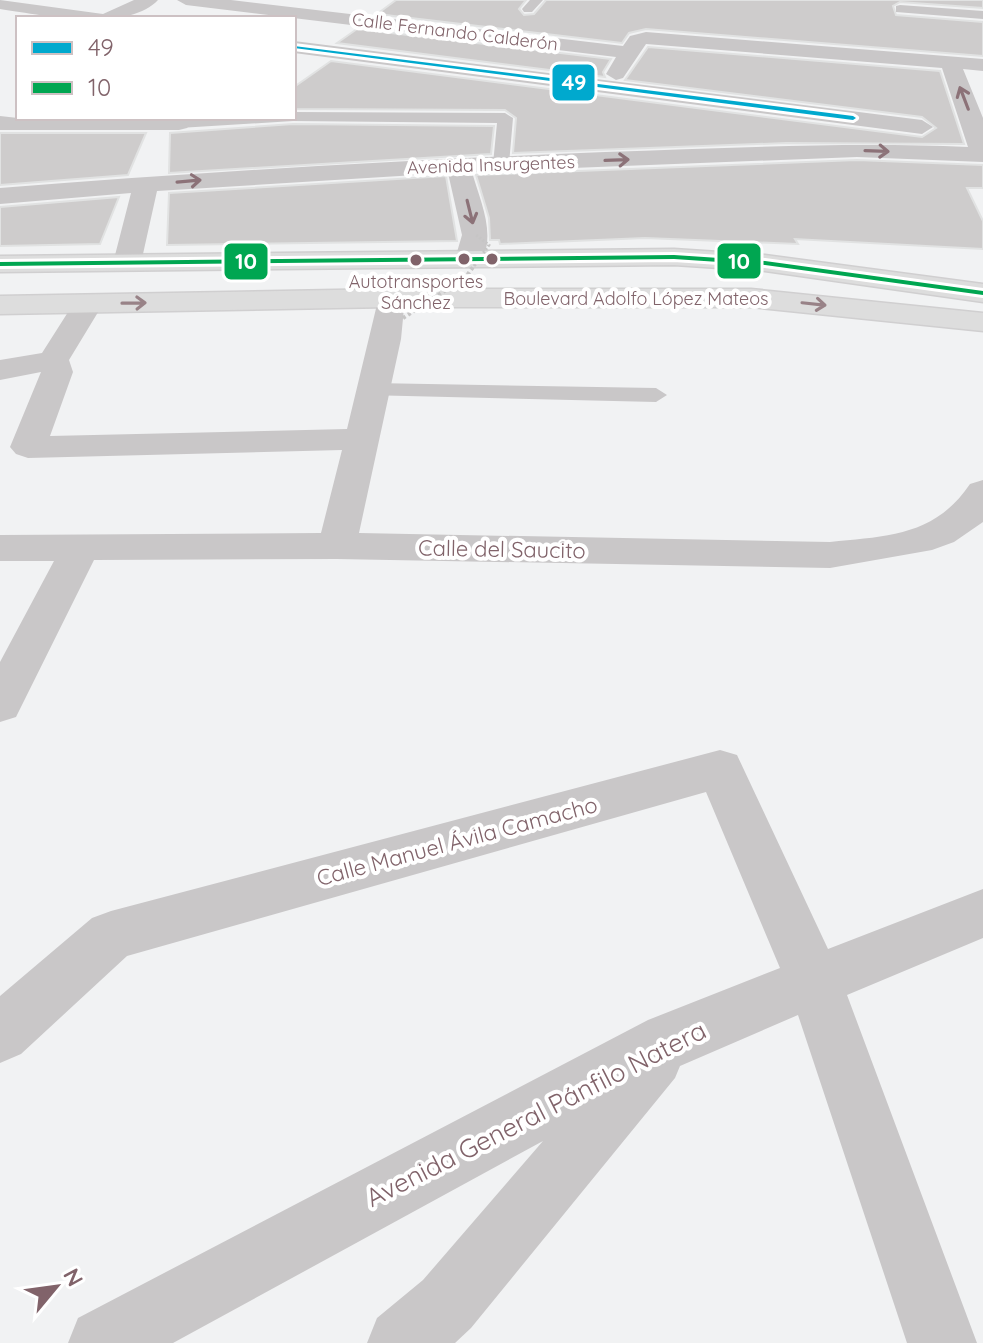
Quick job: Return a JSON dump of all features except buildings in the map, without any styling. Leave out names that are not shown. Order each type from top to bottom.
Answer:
[{"type":"main road","name":"Boulevard Adolfo López Mateos","points":[[0,264],[127,263],[472,247],[765,263],[983,293]]},
{"type":"main road","name":"Boulevard Adolfo López Mateos","points":[[0,305],[396,308],[751,298],[983,322]]},
{"type":"street","points":[[114,16],[149,0]]},
{"type":"street","name":"Calle Fernando Calderón","points":[[186,0],[426,29],[636,46],[983,65]]},
{"type":"street","points":[[0,4],[83,16]]},
{"type":"street","points":[[426,29],[445,13]]},
{"type":"street","points":[[609,86],[636,46]]},
{"type":"street","points":[[296,47],[947,130],[981,144]]},
{"type":"street","points":[[950,63],[981,144]]},
{"type":"street","points":[[0,123],[182,120]]},
{"type":"street","points":[[83,189],[104,121]]},
{"type":"street","name":"Avenida Insurgentes","points":[[0,196],[458,165],[981,144]]},
{"type":"street","points":[[458,165],[472,247]]},
{"type":"street","points":[[127,263],[146,184]]},
{"type":"street","points":[[0,370],[53,360],[88,304]]},
{"type":"street","points":[[337,546],[385,339],[396,308]]},
{"type":"street","points":[[53,360],[57,372],[28,447],[363,439]]},
{"type":"street","name":"Calle del Saucito","points":[[0,548],[337,546],[830,555],[901,548],[955,525],[980,504],[983,492]]},
{"type":"street","points":[[0,705],[81,546]]},
{"type":"street","name":"Calle Manuel Ávila Camacho","points":[[0,1034],[111,936],[720,769],[815,983]]},
{"type":"street","name":"Avenida General Pánfilo Natera","points":[[103,1343],[669,1040],[983,913]]},
{"type":"street","points":[[815,983],[942,1343]]},
{"type":"street","points":[[402,1343],[447,1304],[669,1040]]},
{"type":"lane","points":[[942,0],[951,12]]},
{"type":"lane","points":[[900,9],[949,15],[951,12],[983,15]]},
{"type":"lane","points":[[296,118],[505,118],[501,164]]},
{"type":"lane","points":[[373,390],[656,395]]},
{"type":"path","points":[[396,308],[466,277],[489,245],[472,247]]},
{"type":"transit line","name":"49","points":[[296,47],[853,118]]},
{"type":"transit line","name":"10","points":[[0,264],[674,257],[765,263],[983,293]]},
{"type":"place","name":"Autotransportes Sánchez","points":[[416,260]]}]
